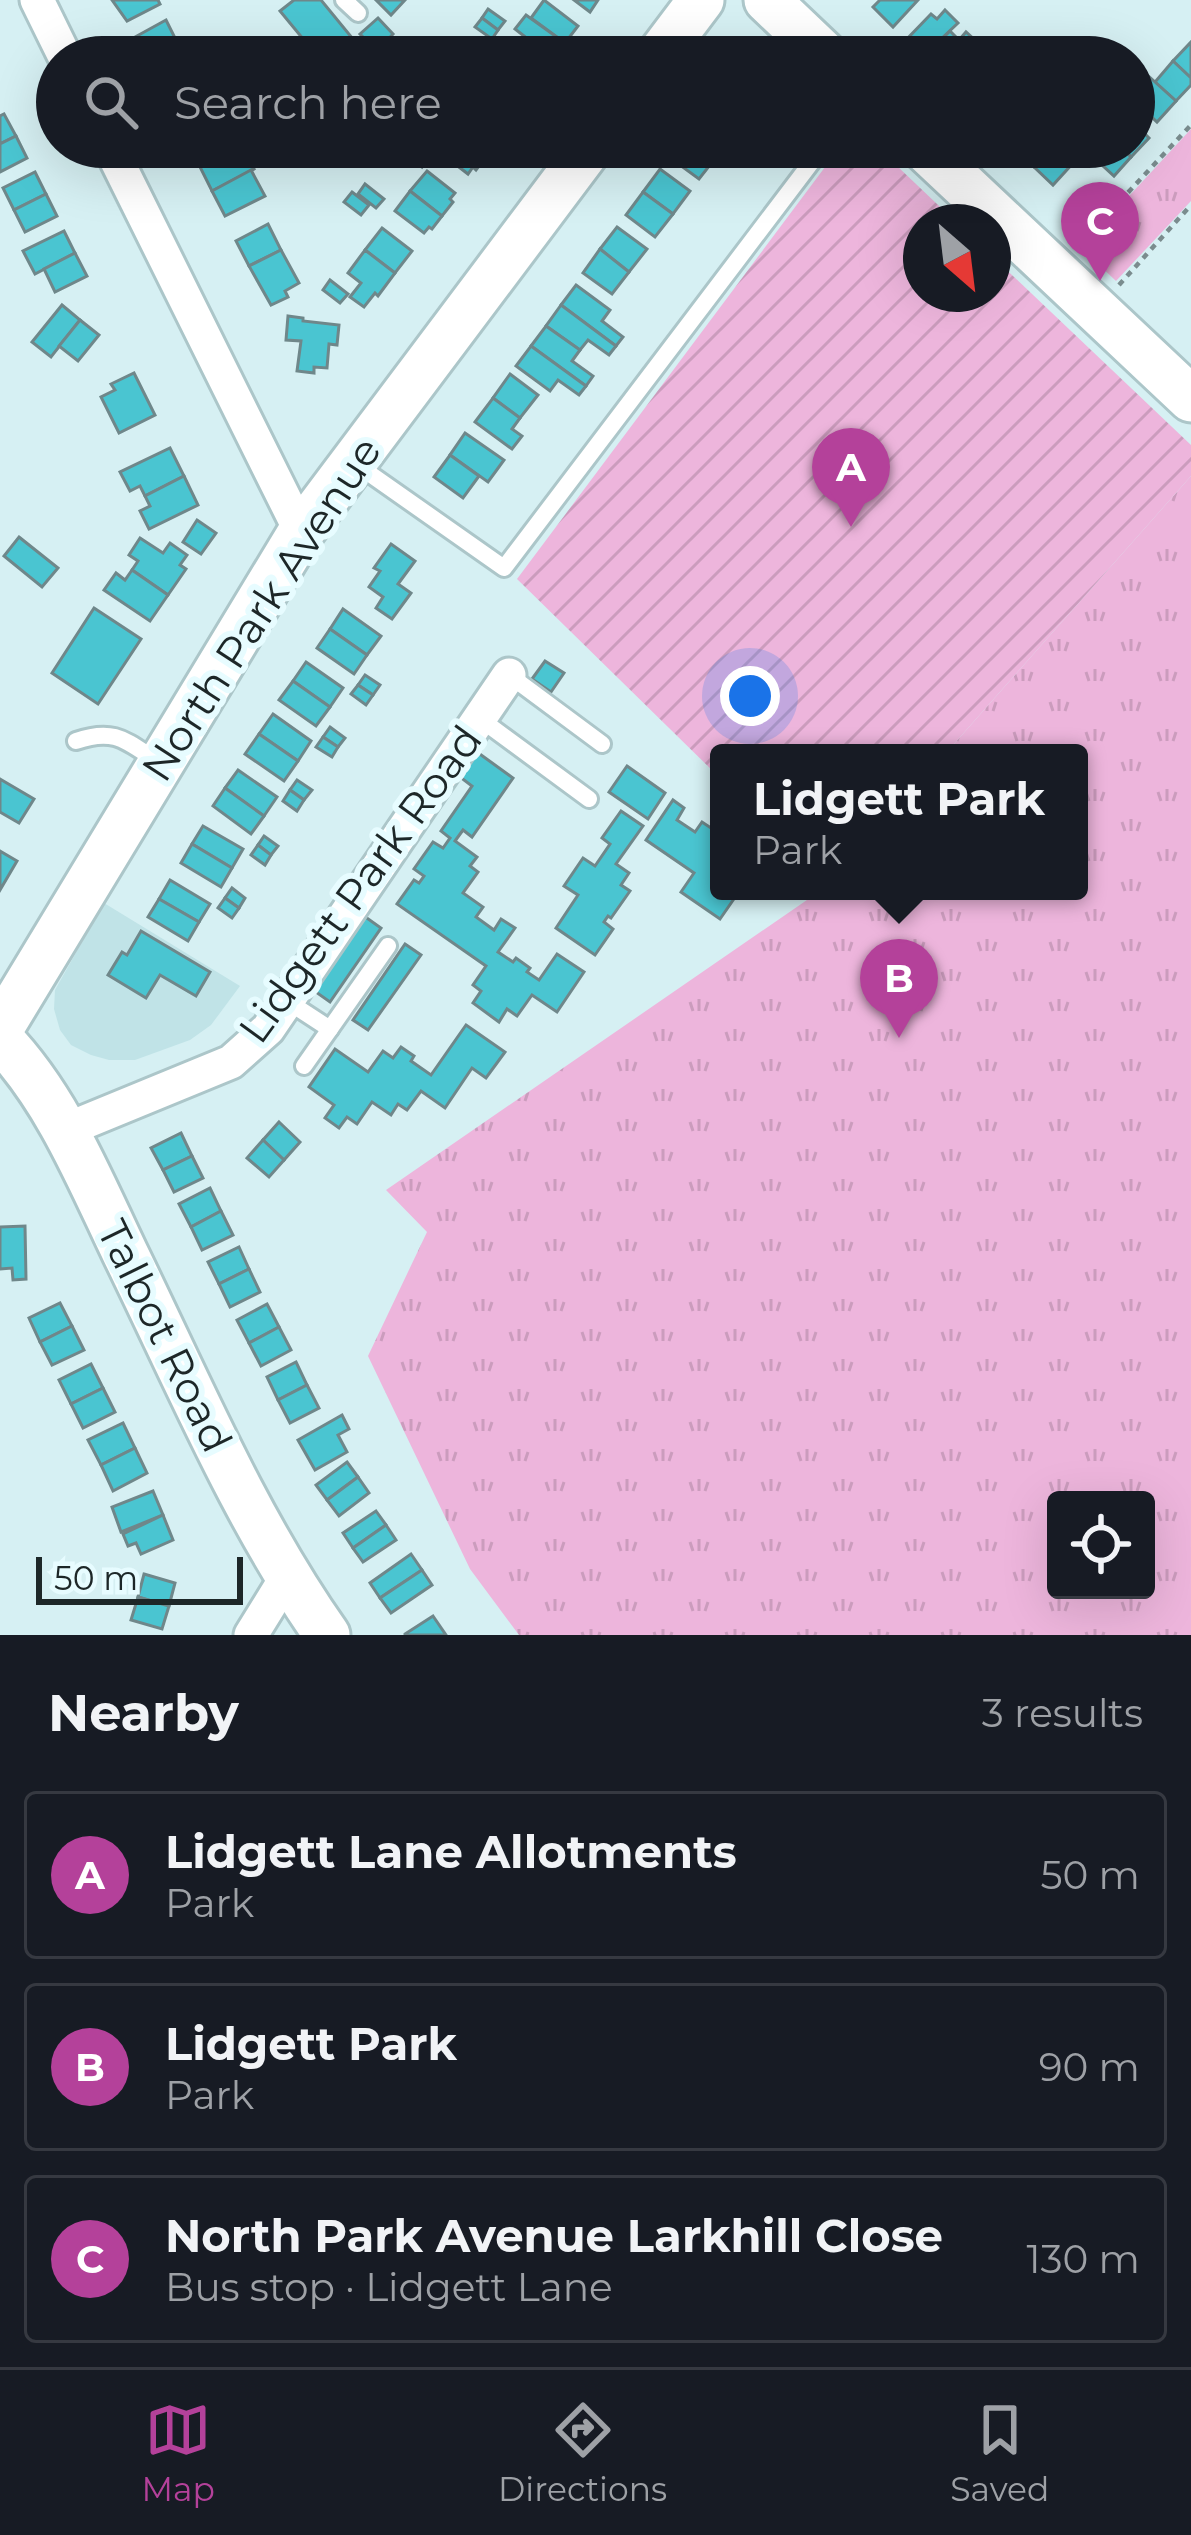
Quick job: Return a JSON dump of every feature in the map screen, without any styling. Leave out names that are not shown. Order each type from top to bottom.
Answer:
[{"type":"street","points":[[37,0],[55,36]]},
{"type":"street","points":[[674,36],[701,0]]},
{"type":"street","points":[[767,0],[805,36]]},
{"type":"street","points":[[120,168],[301,532]]},
{"type":"street","name":"North Park Avenue","points":[[0,1029],[301,532],[574,168]]},
{"type":"street","points":[[945,168],[1191,399]]},
{"type":"street","name":"Lidgett Park Road","points":[[63,1130],[231,1062],[268,1029],[509,675]]},
{"type":"street","name":"Talbot Road","points":[[0,1040],[38,1086],[83,1166],[238,1486],[327,1635]]},
{"type":"street","points":[[251,1635],[287,1575]]},
{"type":"lane","points":[[352,461],[503,568],[807,168]]},
{"type":"lane","points":[[509,675],[602,744]]},
{"type":"lane","points":[[479,718],[589,799]]},
{"type":"lane","points":[[76,741],[98,733],[118,737],[161,763]]},
{"type":"lane","points":[[304,1066],[388,946]]},
{"type":"lane","points":[[287,1001],[330,1029]]},
{"type":"path","points":[[1155,164],[1191,125]]},
{"type":"path","points":[[1054,272],[1151,168]]},
{"type":"path","points":[[1096,311],[1191,205]]},
{"type":"shaded area","points":[[104,903],[240,986],[211,1025],[190,1040],[135,1060],[109,1060],[71,1045],[60,1030],[55,990]]},
{"type":"green space","points":[[1191,129],[1191,201],[1116,281],[1081,248]]},
{"type":"green space","points":[[824,168],[899,168],[937,204],[903,204],[903,312],[1011,312],[1011,274],[1191,445],[1191,476],[954,744],[710,744],[710,768],[517,579]]},
{"type":"green space","points":[[1191,476],[1191,1635],[519,1635],[470,1569],[368,1356],[427,1232],[386,1190],[807,900],[1088,900],[1088,744],[954,744]]},
{"type":"building","points":[[112,0],[158,0],[160,4],[127,21]]},
{"type":"building","points":[[294,0],[321,0],[351,36],[301,36],[280,11]]},
{"type":"building","points":[[376,0],[405,0],[391,15]]},
{"type":"building","points":[[544,0],[578,26],[570,36],[555,36],[531,18]]},
{"type":"building","points":[[574,0],[598,0],[590,12]]},
{"type":"building","points":[[880,0],[918,0],[893,27],[873,7]]},
{"type":"building","points":[[488,9],[505,21],[498,30],[482,18]]},
{"type":"building","points":[[945,10],[958,23],[944,36],[910,36],[931,14],[937,19]]},
{"type":"building","points":[[526,15],[555,36],[524,36],[515,29]]},
{"type":"building","points":[[378,18],[393,34],[362,36]]},
{"type":"building","points":[[482,18],[498,30],[488,36],[475,27]]},
{"type":"building","points":[[166,20],[174,36],[137,36]]},
{"type":"building","points":[[1191,42],[1191,78],[1173,61]]},
{"type":"building","points":[[1173,61],[1191,78],[1191,85],[1176,101],[1155,82]]},
{"type":"building","points":[[1155,82],[1176,101],[1155,120]]},
{"type":"building","points":[[4,114],[16,136],[0,144],[0,116]]},
{"type":"building","points":[[16,136],[27,158],[0,172],[0,144]]},
{"type":"building","points":[[200,168],[254,169],[212,191]]},
{"type":"building","points":[[684,168],[708,168],[699,179]]},
{"type":"building","points":[[1035,168],[1069,168],[1053,185]]},
{"type":"building","points":[[660,169],[690,191],[673,214],[643,192]]},
{"type":"building","points":[[251,170],[265,196],[225,216],[212,191]]},
{"type":"building","points":[[427,171],[455,193],[442,216],[410,191]]},
{"type":"building","points":[[35,172],[46,194],[14,210],[3,188]]},
{"type":"building","points":[[365,184],[384,199],[376,208],[358,194]]},
{"type":"building","points":[[410,191],[442,216],[424,233],[395,211]]},
{"type":"building","points":[[352,192],[369,205],[361,215],[344,202]]},
{"type":"building","points":[[643,192],[673,214],[655,237],[626,215]]},
{"type":"building","points":[[46,194],[57,216],[25,232],[14,210]]},
{"type":"building","points":[[268,224],[281,250],[249,266],[236,241]]},
{"type":"building","points":[[617,227],[647,249],[629,272],[600,249]]},
{"type":"building","points":[[382,228],[412,251],[395,273],[365,250]]},
{"type":"building","points":[[64,231],[75,253],[35,274],[23,251]]},
{"type":"building","points":[[600,249],[629,272],[612,294],[583,273]]},
{"type":"building","points":[[281,250],[299,283],[285,291],[288,297],[271,305],[249,266]]},
{"type":"building","points":[[365,250],[395,273],[364,307],[350,297],[361,283],[348,273]]},
{"type":"building","points":[[75,253],[87,276],[55,292],[44,269]]},
{"type":"building","points":[[330,280],[348,294],[340,303],[323,290]]},
{"type":"building","points":[[576,285],[610,310],[602,321],[623,337],[616,346],[561,305]]},
{"type":"building","points":[[62,305],[80,320],[51,357],[32,342]]},
{"type":"building","points":[[561,305],[616,346],[609,355],[588,340],[580,350],[546,326]]},
{"type":"building","points":[[288,316],[339,325],[337,345],[329,344],[327,368],[314,367],[314,373],[297,371],[301,341],[286,340]]},
{"type":"building","points":[[80,320],[99,335],[78,361],[59,346]]},
{"type":"building","points":[[546,326],[580,350],[572,361],[593,376],[586,386],[531,346]]},
{"type":"building","points":[[531,346],[586,386],[579,395],[558,380],[550,391],[516,366]]},
{"type":"building","points":[[134,373],[155,415],[119,433],[101,397],[115,390],[111,384]]},
{"type":"building","points":[[510,374],[538,395],[520,418],[493,398]]},
{"type":"building","points":[[493,398],[520,418],[512,429],[522,436],[512,449],[475,422]]},
{"type":"building","points":[[465,433],[504,460],[488,482],[450,455]]},
{"type":"building","points":[[170,448],[184,476],[145,496],[140,486],[130,491],[120,472]]},
{"type":"building","points":[[450,455],[479,476],[463,498],[434,477]]},
{"type":"building","points":[[184,476],[198,505],[149,529],[140,511],[150,506],[145,496]]},
{"type":"building","points":[[197,520],[216,533],[201,554],[183,542]]},
{"type":"building","points":[[19,537],[58,568],[42,587],[4,556]]},
{"type":"building","points":[[140,538],[163,553],[170,543],[187,555],[180,565],[186,569],[168,595],[132,570],[138,561],[129,555]]},
{"type":"building","points":[[391,544],[415,561],[398,584],[411,593],[392,619],[376,608],[383,597],[369,587],[380,571],[374,568]]},
{"type":"building","points":[[132,570],[168,595],[150,621],[104,590],[116,573],[125,580]]},
{"type":"building","points":[[94,608],[141,639],[98,704],[52,673]]},
{"type":"building","points":[[343,609],[381,636],[367,655],[330,629]]},
{"type":"building","points":[[330,629],[367,655],[354,674],[317,648]]},
{"type":"building","points":[[545,661],[564,673],[551,692],[532,679]]},
{"type":"building","points":[[306,662],[343,688],[330,707],[293,681]]},
{"type":"building","points":[[365,675],[380,685],[373,695],[358,685]]},
{"type":"building","points":[[293,681],[330,707],[316,726],[279,700]]},
{"type":"building","points":[[358,685],[373,695],[366,705],[351,694]]},
{"type":"building","points":[[273,714],[311,741],[298,761],[259,734]]},
{"type":"building","points":[[330,727],[345,738],[338,747],[323,737]]},
{"type":"building","points":[[259,734],[298,761],[284,781],[245,754]]},
{"type":"building","points":[[323,737],[338,747],[332,757],[316,747]]},
{"type":"building","points":[[477,752],[513,778],[472,837],[463,830],[455,841],[477,857],[470,866],[478,872],[463,893],[483,907],[476,917],[494,930],[501,919],[515,928],[498,952],[513,962],[516,958],[539,980],[557,954],[584,972],[557,1012],[532,995],[517,1016],[507,1009],[499,1022],[473,1003],[481,991],[473,985],[486,966],[397,904],[414,880],[419,883],[424,876],[414,869],[433,842],[443,848],[450,838],[441,831],[472,786],[460,777]]},
{"type":"building","points":[[627,766],[665,793],[648,819],[609,792]]},
{"type":"building","points":[[238,770],[277,797],[264,816],[225,788]]},
{"type":"building","points":[[0,779],[34,799],[19,823],[0,812]]},
{"type":"building","points":[[297,780],[312,790],[304,800],[290,790]]},
{"type":"building","points":[[225,788],[264,816],[251,834],[213,806]]},
{"type":"building","points":[[290,790],[304,800],[297,811],[283,801]]},
{"type":"building","points":[[673,800],[684,808],[677,820],[695,832],[702,822],[710,827],[710,900],[733,900],[720,919],[681,892],[694,873],[646,840]]},
{"type":"building","points":[[621,811],[643,826],[616,864],[629,873],[621,885],[630,891],[604,922],[613,929],[595,955],[556,928],[578,895],[564,886],[583,858],[595,866],[610,844],[602,838]]},
{"type":"building","points":[[203,826],[243,849],[232,868],[192,844]]},
{"type":"building","points":[[264,836],[278,846],[271,855],[258,845]]},
{"type":"building","points":[[192,844],[232,868],[221,887],[181,863]]},
{"type":"building","points":[[258,845],[271,855],[265,865],[251,855]]},
{"type":"building","points":[[0,851],[17,861],[0,890]]},
{"type":"building","points":[[170,880],[210,904],[199,922],[159,899]]},
{"type":"building","points":[[232,888],[245,898],[239,908],[225,898]]},
{"type":"building","points":[[225,898],[239,908],[232,918],[218,908]]},
{"type":"building","points":[[159,899],[199,922],[188,941],[148,917]]},
{"type":"building","points":[[364,916],[381,928],[330,1002],[313,990]]},
{"type":"building","points":[[141,931],[210,972],[196,996],[160,975],[146,998],[108,975]]},
{"type":"building","points":[[405,944],[421,955],[368,1030],[353,1020]]},
{"type":"building","points":[[466,1025],[505,1052],[486,1078],[472,1068],[445,1108],[421,1091],[407,1110],[398,1104],[391,1115],[372,1102],[357,1124],[347,1117],[339,1128],[325,1118],[334,1105],[309,1087],[335,1049],[368,1072],[383,1051],[393,1058],[401,1047],[431,1075]]},
{"type":"building","points":[[279,1122],[300,1142],[284,1160],[263,1140]]},
{"type":"building","points":[[181,1133],[192,1156],[163,1170],[151,1148]]},
{"type":"building","points":[[263,1140],[284,1160],[269,1177],[247,1158]]},
{"type":"building","points":[[192,1156],[203,1178],[174,1192],[163,1170]]},
{"type":"building","points":[[210,1188],[221,1211],[191,1227],[179,1204]]},
{"type":"building","points":[[221,1211],[233,1235],[202,1250],[191,1227]]},
{"type":"building","points":[[25,1226],[26,1279],[13,1280],[12,1268],[0,1269],[0,1227]]},
{"type":"building","points":[[239,1247],[249,1269],[219,1284],[208,1262]]},
{"type":"building","points":[[249,1269],[260,1292],[230,1307],[219,1284]]},
{"type":"building","points":[[60,1303],[72,1326],[40,1342],[29,1318]]},
{"type":"building","points":[[267,1304],[279,1327],[249,1343],[237,1320]]},
{"type":"building","points":[[72,1326],[84,1350],[52,1365],[40,1342]]},
{"type":"building","points":[[279,1327],[291,1350],[261,1366],[249,1343]]},
{"type":"building","points":[[296,1362],[307,1385],[278,1400],[267,1377]]},
{"type":"building","points":[[91,1364],[103,1388],[71,1404],[59,1380]]},
{"type":"building","points":[[307,1385],[319,1408],[290,1423],[278,1400]]},
{"type":"building","points":[[103,1388],[115,1412],[83,1428],[71,1404]]},
{"type":"building","points":[[342,1415],[349,1429],[338,1435],[347,1452],[315,1470],[298,1440]]},
{"type":"building","points":[[123,1423],[135,1448],[101,1465],[88,1440]]},
{"type":"building","points":[[135,1448],[147,1473],[113,1491],[101,1465]]},
{"type":"building","points":[[347,1462],[358,1477],[327,1500],[316,1485]]},
{"type":"building","points":[[358,1477],[369,1493],[339,1516],[327,1500]]},
{"type":"building","points":[[153,1491],[163,1515],[121,1532],[112,1507]]},
{"type":"building","points":[[376,1511],[386,1525],[353,1548],[343,1533]]},
{"type":"building","points":[[163,1515],[173,1540],[141,1554],[136,1543],[128,1546],[123,1534]]},
{"type":"building","points":[[386,1525],[396,1540],[363,1562],[353,1548]]},
{"type":"building","points":[[411,1554],[422,1570],[380,1598],[370,1583]]},
{"type":"building","points":[[422,1570],[432,1585],[391,1613],[380,1598]]},
{"type":"building","points":[[144,1574],[175,1583],[169,1606],[138,1597]]},
{"type":"building","points":[[138,1597],[169,1606],[162,1629],[131,1620]]},
{"type":"building","points":[[433,1616],[446,1635],[405,1635],[405,1634]]},
{"type":"place","name":"North Park Avenue Larkhill Close","points":[[1100,281]]},
{"type":"place","name":"Lidgett Lane Allotments","points":[[851,527]]},
{"type":"place","name":"Lidgett Park","points":[[899,1038]]}]
